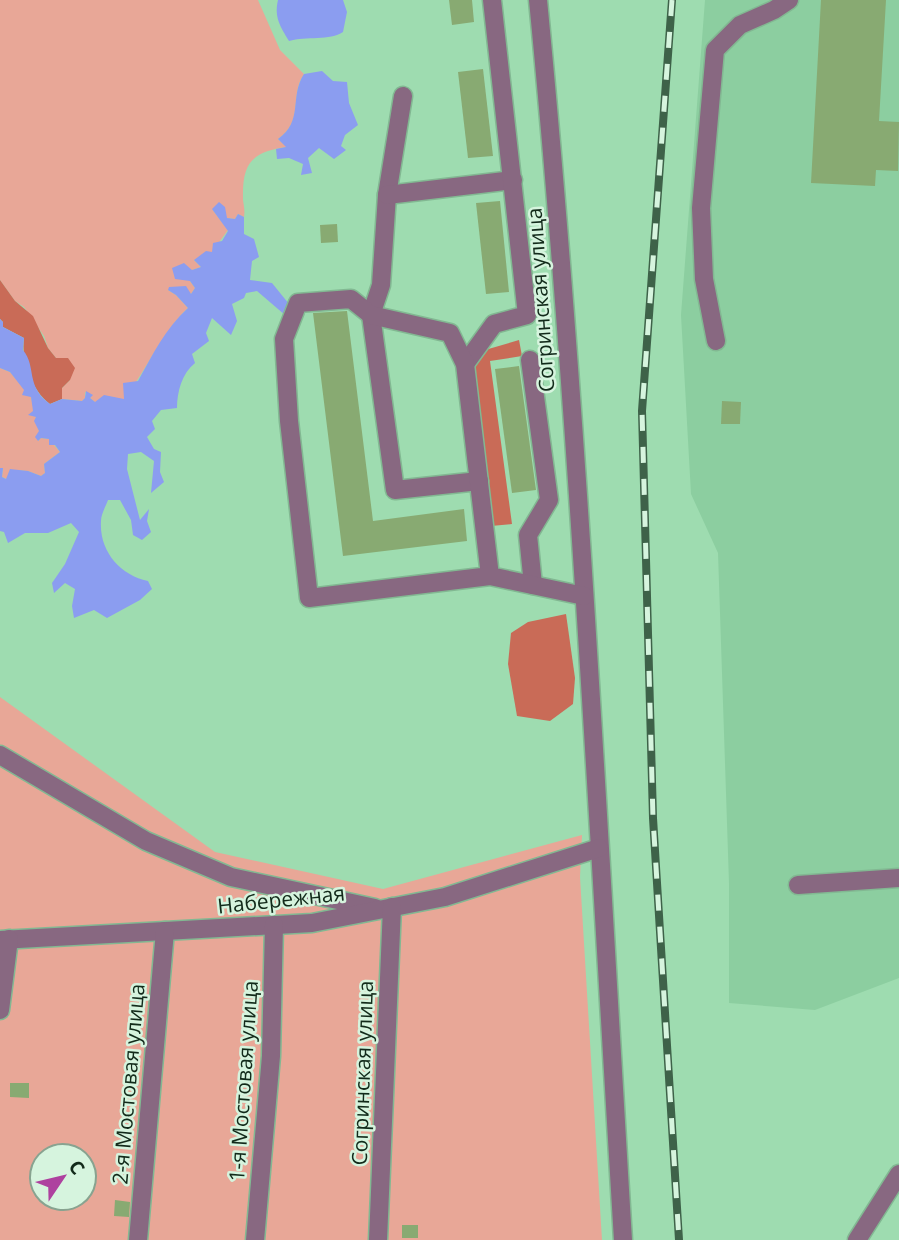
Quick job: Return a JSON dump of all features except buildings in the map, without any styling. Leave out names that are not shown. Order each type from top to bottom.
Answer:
[{"type":"street","points":[[465,364],[494,324],[527,315],[492,0]]},
{"type":"street","name":"Согринская улица","points":[[538,0],[554,166],[584,596],[623,1240]]},
{"type":"street","points":[[716,341],[704,279],[701,208],[715,50],[740,25],[789,0]]},
{"type":"street","points":[[402,96],[387,195],[381,285],[371,316],[395,491],[479,481]]},
{"type":"street","points":[[387,195],[513,180]]},
{"type":"street","points":[[490,576],[465,364],[450,333],[371,316],[351,299],[298,303],[284,339],[289,421],[309,598],[490,576],[584,596]]},
{"type":"street","points":[[530,360],[549,500],[528,535],[533,585]]},
{"type":"street","points":[[0,755],[146,841],[232,877],[387,908]]},
{"type":"street","name":"Набережная","points":[[5,940],[313,923],[445,897],[599,848]]},
{"type":"street","points":[[798,885],[899,878]]},
{"type":"street","name":"Согринская улица","points":[[378,1240],[387,908]]},
{"type":"street","name":"1-я Мостовая улица","points":[[255,1240],[271,1056],[274,925]]},
{"type":"street","name":"2-я Мостовая улица","points":[[138,1240],[165,931]]},
{"type":"street","points":[[0,1010],[5,940]]},
{"type":"street","points":[[858,1240],[899,1174]]},
{"type":"shaded area","points":[[0,0],[258,0],[280,50],[304,74],[297,91],[291,124],[278,139],[287,147],[257,156],[247,168],[243,187],[244,217],[238,214],[235,219],[226,218],[212,209],[228,230],[212,252],[194,260],[201,267],[192,270],[190,281],[195,288],[191,294],[168,290],[188,308],[162,340],[124,399],[95,402],[90,398],[92,395],[85,392],[82,401],[62,399],[62,388],[70,380],[68,358],[56,358],[24,307],[15,301],[0,280]]},
{"type":"shaded area","points":[[705,0],[899,0],[899,978],[815,1010],[729,1003],[729,883],[718,553],[691,494],[681,315]]},
{"type":"shaded area","points":[[0,280],[15,301],[33,316],[48,348],[56,358],[68,358],[75,368],[70,380],[62,388],[62,399],[50,404],[38,391],[26,365],[24,338],[3,327],[0,319]]},
{"type":"shaded area","points":[[519,340],[522,356],[490,361],[512,524],[491,526],[472,369],[485,350]]},
{"type":"shaded area","points":[[0,368],[10,372],[31,397],[39,431],[38,441],[41,438],[49,439],[60,452],[44,464],[45,473],[41,476],[28,471],[10,470],[7,479],[2,477]]},
{"type":"shaded area","points":[[566,614],[575,678],[573,704],[550,721],[517,716],[508,664],[511,633],[528,622]]},
{"type":"shaded area","points":[[0,697],[215,852],[383,889],[582,835],[580,877],[602,1240],[0,1240]]},
{"type":"water","points":[[278,0],[343,0],[347,12],[343,32],[338,35],[289,41],[279,21]]},
{"type":"water","points":[[322,71],[333,81],[347,82],[349,103],[358,125],[345,135],[341,146],[346,150],[334,159],[319,148],[308,158],[312,173],[301,175],[303,164],[289,158],[277,159],[276,149],[286,147],[278,139],[286,132],[294,117],[297,91],[304,74]]},
{"type":"water","points":[[219,202],[225,207],[227,218],[235,219],[238,214],[244,217],[244,234],[254,239],[259,257],[252,261],[250,280],[272,283],[289,304],[285,315],[257,291],[246,293],[244,298],[232,304],[237,321],[231,335],[212,318],[206,333],[209,341],[192,354],[195,363],[181,383],[177,408],[161,410],[152,421],[155,429],[147,437],[154,449],[161,452],[160,472],[164,482],[151,493],[154,461],[141,452],[128,454],[127,469],[140,520],[149,509],[147,521],[151,532],[142,540],[133,535],[131,520],[120,500],[108,500],[102,516],[101,532],[113,560],[129,573],[148,581],[152,589],[140,600],[107,618],[94,610],[74,618],[72,606],[75,589],[65,583],[54,593],[52,583],[65,564],[79,532],[71,523],[48,533],[25,533],[8,543],[4,532],[0,531],[0,468],[3,468],[2,477],[6,479],[10,469],[41,476],[45,473],[44,464],[60,452],[55,445],[49,445],[49,439],[41,438],[38,441],[35,437],[39,431],[34,421],[36,417],[28,415],[33,411],[31,397],[22,395],[24,390],[10,372],[0,368],[0,319],[3,327],[24,338],[23,350],[30,363],[34,383],[42,397],[50,404],[62,399],[82,401],[86,391],[93,395],[90,398],[95,402],[104,395],[124,399],[123,383],[138,381],[166,333],[188,308],[168,290],[169,287],[186,286],[191,294],[195,288],[190,281],[175,279],[172,268],[184,263],[192,270],[201,267],[194,260],[206,251],[212,252],[213,243],[222,241],[228,231],[212,209]]},
{"type":"railway","points":[[672,0],[642,411],[653,818],[679,1240]]}]
